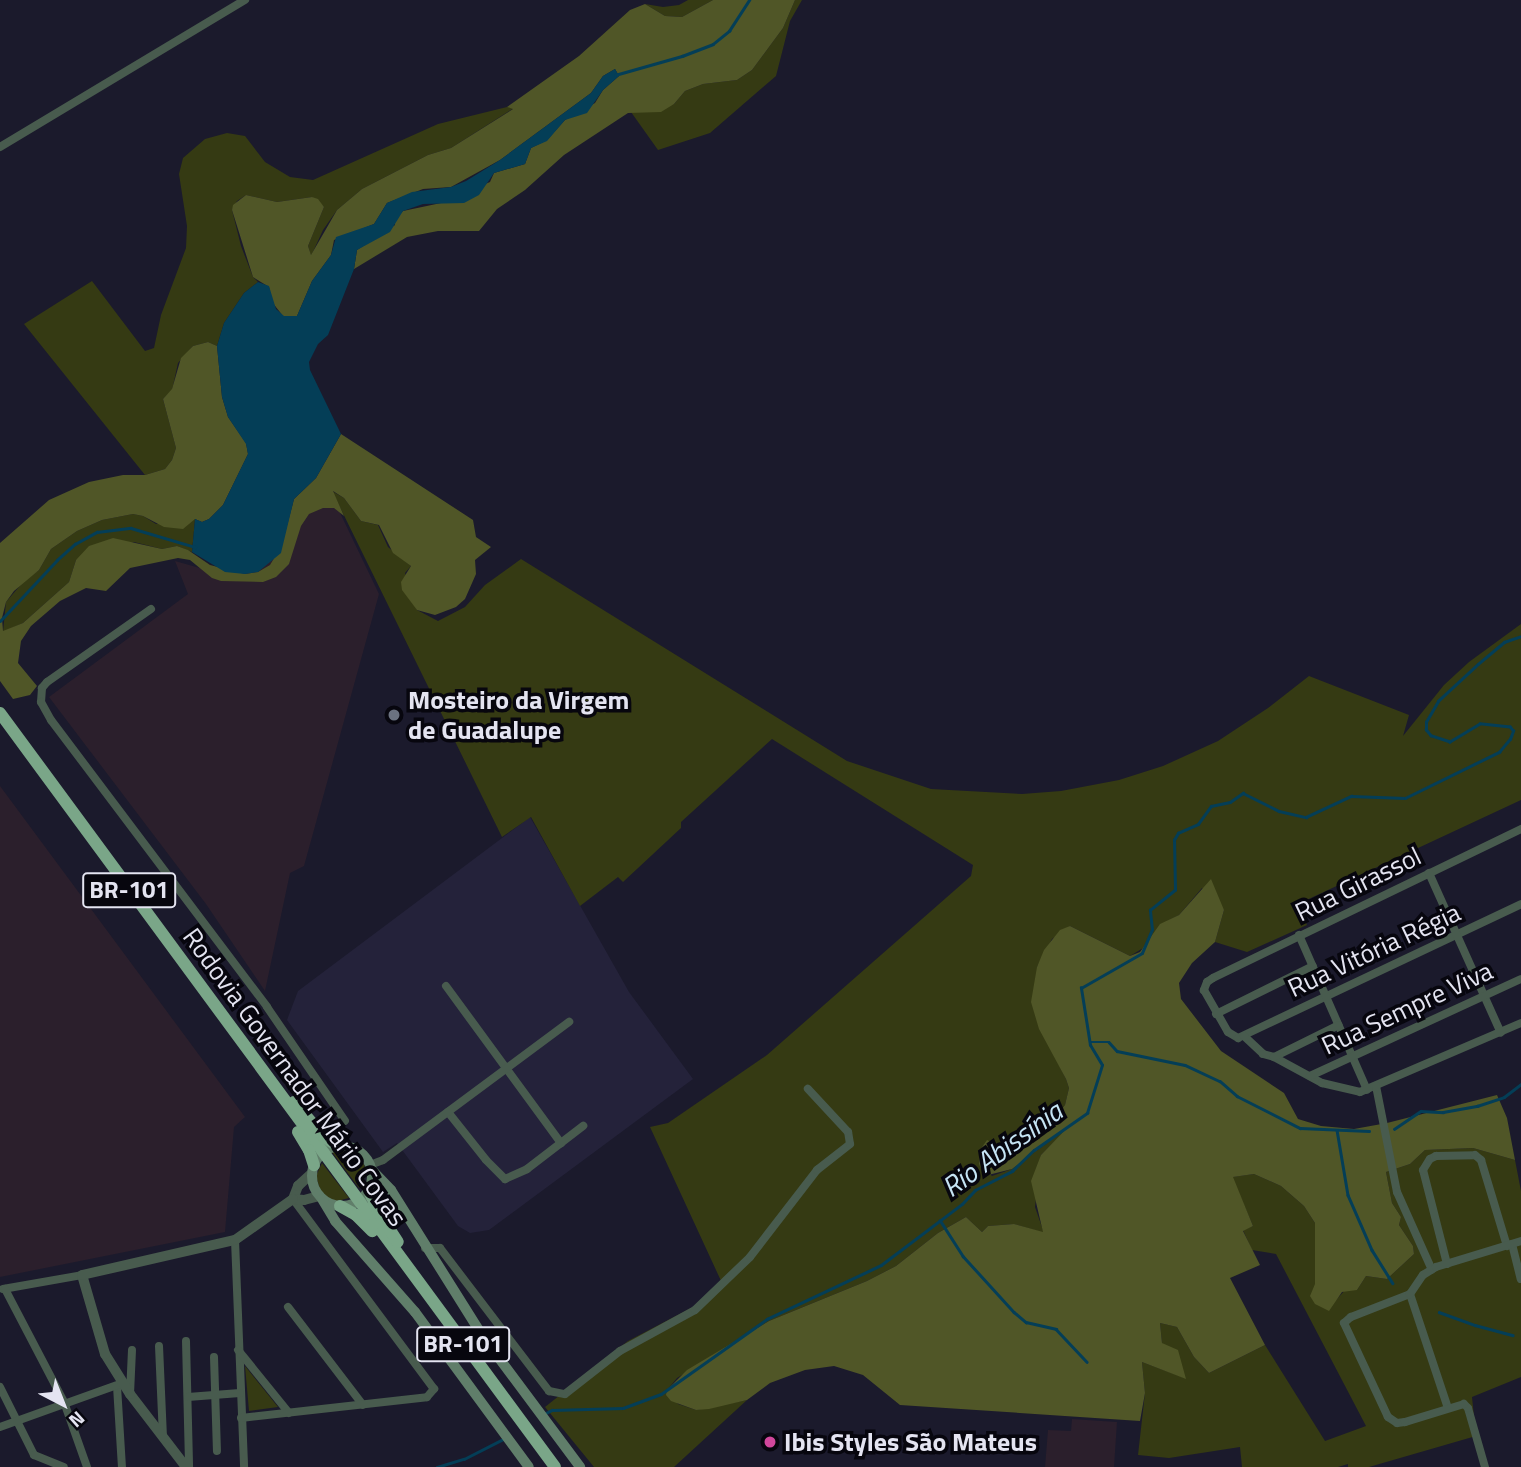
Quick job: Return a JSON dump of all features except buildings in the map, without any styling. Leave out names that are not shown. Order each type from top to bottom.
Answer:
[{"type":"highway","name":"Rodovia Governador Mário Covas","points":[[0,713],[555,1467]]},
{"type":"highway","points":[[259,1066],[267,1086],[309,1150],[313,1169]]},
{"type":"highway","points":[[272,1084],[299,1107],[328,1141],[338,1146]]},
{"type":"highway","points":[[369,1190],[412,1275]]},
{"type":"highway","points":[[340,1206],[356,1215],[390,1245]]},
{"type":"main road","points":[[526,1462],[415,1312],[331,1217],[320,1197],[313,1169],[323,1153],[338,1146],[360,1152],[391,1191],[425,1248],[529,1401],[580,1467]]},
{"type":"main road","points":[[320,1197],[340,1206],[359,1201],[369,1190],[371,1167]]},
{"type":"street","points":[[0,147],[245,0]]},
{"type":"street","points":[[151,609],[47,682],[40,695],[41,702],[51,720],[267,1007],[345,1121]]},
{"type":"street","name":"Rua Girassol","points":[[1216,1014],[1204,990],[1204,985],[1213,978],[1521,829]]},
{"type":"street","points":[[1429,873],[1501,1033]]},
{"type":"street","name":"Rua Vitória Régia","points":[[1244,1036],[1521,904]]},
{"type":"street","points":[[1299,935],[1367,1090]]},
{"type":"street","points":[[1313,966],[1216,1014],[1231,1036],[1244,1036],[1255,1049],[1335,1088],[1367,1090],[1521,1023]]},
{"type":"street","name":"Rua Sempre Viva","points":[[1310,1076],[1521,979]]},
{"type":"street","points":[[446,986],[561,1143]]},
{"type":"street","points":[[371,1167],[569,1022]]},
{"type":"street","points":[[1274,1057],[1339,1026]]},
{"type":"street","points":[[1376,1086],[1384,1139],[1397,1192],[1432,1270]]},
{"type":"street","points":[[425,1248],[436,1246],[443,1251],[549,1391],[556,1394],[570,1392],[620,1351],[695,1310],[750,1257],[811,1177],[850,1144],[848,1132],[808,1089]]},
{"type":"street","points":[[448,1111],[486,1160],[505,1179],[527,1169],[583,1126]]},
{"type":"street","points":[[1447,1264],[1423,1170],[1430,1159],[1436,1156],[1475,1155],[1481,1160],[1521,1279]]},
{"type":"street","points":[[241,1418],[427,1397],[433,1393],[432,1385],[299,1203],[298,1186],[313,1169]]},
{"type":"street","points":[[87,1467],[64,1402],[2,1289],[82,1275],[235,1240],[299,1203],[320,1197]]},
{"type":"street","points":[[235,1240],[244,1467]]},
{"type":"street","points":[[1485,1467],[1468,1408],[1464,1404],[1405,1422],[1392,1421],[1344,1329],[1344,1323],[1351,1317],[1410,1294],[1423,1275],[1432,1270],[1521,1241]]},
{"type":"street","points":[[82,1275],[105,1354],[120,1384],[187,1467]]},
{"type":"street","points":[[1410,1294],[1448,1408]]},
{"type":"street","points":[[288,1307],[363,1405]]},
{"type":"street","points":[[186,1341],[187,1467]]},
{"type":"street","points":[[159,1346],[163,1437]]},
{"type":"street","points":[[238,1349],[289,1413]]},
{"type":"street","points":[[130,1394],[132,1350]]},
{"type":"street","points":[[214,1357],[217,1451]]},
{"type":"street","points":[[0,1427],[120,1384]]},
{"type":"street","points":[[120,1384],[122,1467]]},
{"type":"street","points":[[0,1387],[34,1455],[64,1467]]},
{"type":"street","points":[[188,1397],[240,1393]]},
{"type":"shaded area","points":[[331,494],[379,594],[304,866],[290,873],[265,991],[206,904],[49,697],[188,594],[175,561],[235,578],[293,507]]},
{"type":"shaded area","points":[[0,786],[245,1117],[234,1127],[225,1232],[0,1277]]},
{"type":"shaded area","points":[[530,817],[629,992],[693,1079],[489,1230],[470,1233],[458,1226],[397,1143],[383,1152],[287,1020],[298,991]]},
{"type":"shaded area","points":[[1072,1419],[1117,1422],[1114,1467],[1045,1467],[1048,1430],[1071,1431]]},
{"type":"green space","points":[[688,0],[713,0],[682,17],[665,16],[645,4],[663,7],[679,5]]},
{"type":"green space","points":[[713,0],[795,0],[783,28],[752,70],[737,80],[703,84],[685,91],[674,104],[661,112],[628,113],[564,155],[525,190],[497,209],[479,231],[438,231],[407,237],[354,269],[357,250],[395,225],[395,219],[403,211],[441,203],[490,182],[494,173],[525,164],[531,148],[547,140],[565,120],[595,103],[603,90],[619,76],[615,69],[603,76],[591,93],[500,160],[451,187],[423,189],[387,203],[374,224],[334,240],[331,255],[312,281],[297,316],[283,316],[272,302],[269,287],[253,277],[232,210],[233,205],[246,195],[277,202],[312,197],[318,199],[324,207],[308,246],[311,255],[337,210],[362,189],[428,155],[451,148],[513,109],[507,107],[579,56],[630,10],[645,4],[665,16],[682,17]]},
{"type":"green space","points":[[795,0],[802,0],[790,21],[776,76],[710,133],[658,150],[631,112],[674,104],[685,91],[703,84],[737,80],[752,70],[783,28]]},
{"type":"green space","points":[[507,107],[514,108],[451,148],[428,155],[362,189],[337,210],[323,230],[311,256],[308,246],[324,207],[312,197],[277,202],[246,195],[237,201],[232,210],[241,246],[253,277],[258,282],[244,293],[224,323],[217,346],[208,342],[193,346],[178,363],[172,390],[163,399],[176,448],[165,469],[145,475],[24,324],[92,281],[145,351],[154,348],[161,315],[186,248],[187,226],[179,174],[183,158],[205,139],[227,133],[245,136],[265,162],[290,177],[313,180],[438,124]]},
{"type":"green space","points":[[208,342],[217,346],[222,397],[228,417],[246,443],[248,454],[223,505],[209,519],[202,522],[195,519],[183,529],[164,527],[133,514],[102,520],[77,531],[51,549],[39,570],[14,591],[6,602],[2,618],[3,631],[23,623],[69,582],[76,560],[89,546],[113,538],[162,549],[177,546],[210,565],[245,574],[258,572],[270,565],[282,545],[294,499],[316,478],[341,434],[473,520],[476,537],[491,547],[475,560],[476,574],[465,599],[456,607],[435,615],[417,610],[402,590],[401,582],[411,566],[393,553],[379,525],[361,521],[344,498],[333,491],[344,516],[334,508],[323,508],[309,514],[301,526],[289,564],[276,577],[263,582],[221,581],[212,578],[190,560],[178,558],[130,568],[106,591],[86,588],[60,601],[31,626],[21,641],[18,663],[37,686],[30,695],[13,699],[0,681],[0,543],[49,500],[89,482],[123,475],[145,475],[165,469],[176,448],[163,399],[172,389],[181,358],[193,346]]},
{"type":"green space","points":[[332,491],[344,498],[361,521],[378,525],[388,547],[411,566],[405,573],[417,610],[438,621],[465,607],[485,585],[521,559],[847,761],[931,789],[1022,794],[1061,791],[1119,780],[1163,766],[1218,741],[1268,708],[1309,676],[1409,715],[1403,736],[1444,685],[1469,662],[1521,624],[1521,800],[1298,904],[1307,925],[1247,952],[1215,942],[1224,910],[1202,888],[1179,915],[1160,925],[1148,945],[1130,956],[1070,926],[1052,939],[1037,967],[1037,1020],[1069,1088],[1065,1105],[1040,1136],[1001,1147],[987,1141],[980,1150],[979,1164],[992,1176],[1012,1169],[1070,1126],[1041,1155],[1035,1207],[1044,1233],[1014,1224],[988,1226],[982,1232],[966,1217],[938,1233],[896,1266],[867,1281],[769,1321],[677,1378],[668,1389],[678,1404],[696,1410],[747,1400],[674,1467],[594,1467],[545,1407],[628,1341],[693,1307],[722,1283],[650,1127],[668,1123],[767,1055],[971,876],[973,865],[772,739],[681,822],[681,828],[623,882],[618,877],[580,906],[531,817],[502,837]]},
{"type":"green space","points":[[133,514],[143,516],[156,524],[195,519],[192,552],[177,546],[162,549],[134,542],[76,560],[69,582],[23,623],[3,632],[6,602],[24,581],[39,570],[51,549],[77,531],[102,520]]},
{"type":"green space","points":[[1211,879],[1224,910],[1215,942],[1192,963],[1179,983],[1181,999],[1221,1051],[1284,1093],[1298,1119],[1321,1126],[1354,1129],[1497,1095],[1507,1118],[1515,1160],[1473,1148],[1425,1150],[1410,1164],[1386,1172],[1392,1203],[1401,1217],[1399,1225],[1413,1246],[1414,1254],[1387,1279],[1366,1276],[1357,1290],[1342,1292],[1329,1311],[1315,1304],[1310,1296],[1315,1284],[1315,1223],[1304,1206],[1281,1186],[1254,1174],[1233,1177],[1253,1226],[1243,1231],[1260,1265],[1230,1278],[1265,1345],[1209,1373],[1194,1357],[1177,1327],[1160,1323],[1162,1343],[1178,1350],[1186,1379],[1142,1362],[1145,1393],[1140,1421],[900,1405],[863,1375],[834,1366],[805,1370],[770,1383],[747,1400],[709,1409],[696,1410],[671,1401],[666,1395],[667,1390],[687,1370],[769,1321],[867,1281],[896,1266],[938,1233],[966,1217],[982,1232],[988,1226],[1014,1224],[1043,1232],[1031,1181],[1041,1155],[1068,1127],[1012,1169],[984,1176],[979,1164],[980,1150],[987,1140],[1001,1147],[1040,1136],[1065,1105],[1069,1088],[1039,1029],[1031,1002],[1037,967],[1044,950],[1060,930],[1070,926],[1130,956],[1140,952],[1160,924],[1179,915]]},
{"type":"green space","points":[[346,1148],[359,1155],[366,1169],[359,1188],[332,1152]]},
{"type":"green space","points":[[1473,1148],[1515,1160],[1521,1191],[1521,1377],[1472,1397],[1476,1436],[1369,1467],[1348,1467],[1348,1464],[1338,1467],[1242,1467],[1240,1447],[1169,1458],[1138,1455],[1145,1393],[1142,1362],[1185,1378],[1162,1343],[1160,1323],[1177,1327],[1194,1357],[1209,1373],[1265,1345],[1325,1441],[1366,1426],[1276,1254],[1252,1250],[1243,1230],[1253,1226],[1232,1177],[1254,1174],[1281,1186],[1304,1206],[1315,1223],[1315,1284],[1336,1300],[1346,1289],[1357,1290],[1366,1276],[1387,1279],[1414,1254],[1413,1246],[1399,1225],[1401,1217],[1392,1203],[1386,1172],[1410,1164],[1425,1150]]},
{"type":"green space","points":[[322,1163],[349,1198],[333,1202],[321,1193],[316,1176]]},
{"type":"green space","points":[[245,1366],[278,1407],[249,1411]]},
{"type":"water","points":[[615,69],[619,76],[603,90],[587,113],[565,120],[547,141],[531,148],[525,164],[494,173],[479,195],[464,203],[423,204],[403,211],[390,232],[357,250],[354,269],[328,335],[318,344],[309,362],[310,370],[341,434],[316,478],[294,499],[281,553],[258,572],[245,574],[225,572],[192,552],[195,519],[202,522],[209,519],[223,505],[248,454],[246,444],[228,417],[222,397],[217,346],[224,323],[244,293],[258,282],[269,286],[276,309],[284,316],[297,316],[312,281],[331,255],[336,237],[374,224],[387,203],[412,192],[451,187],[466,181],[500,160],[591,93],[603,76]]},
{"type":"waterway","points":[[615,75],[713,44],[729,31],[749,0]]},
{"type":"waterway","points":[[0,621],[57,560],[75,544],[97,532],[131,528],[195,547]]},
{"type":"waterway","name":"Rio Abissínia","points":[[544,1414],[552,1410],[623,1408],[661,1394],[767,1319],[881,1265],[962,1204],[975,1190],[1012,1171],[1034,1150],[1087,1113],[1102,1065],[1090,1045],[1081,988],[1142,953],[1152,930],[1150,910],[1175,890],[1174,840],[1178,833],[1198,824],[1211,806],[1230,802],[1243,793],[1279,811],[1306,817],[1351,796],[1405,798],[1499,752],[1510,739],[1513,731],[1510,727],[1480,724],[1450,742],[1431,736],[1426,730],[1426,722],[1438,701],[1478,664],[1504,642],[1521,636]]},
{"type":"waterway","points":[[1091,1042],[1109,1042],[1117,1051],[1185,1065],[1220,1081],[1237,1096],[1300,1128],[1369,1131]]},
{"type":"waterway","points":[[1394,1129],[1421,1111],[1443,1112],[1477,1106],[1504,1097],[1521,1084]]},
{"type":"waterway","points":[[1337,1130],[1348,1195],[1372,1250],[1393,1283]]},
{"type":"waterway","points":[[940,1220],[963,1256],[1014,1312],[1026,1322],[1056,1329],[1087,1362]]},
{"type":"waterway","points":[[1439,1312],[1513,1335]]},
{"type":"waterway","name":"Rio Abissínia","points":[[437,1467],[464,1459],[505,1438]]},
{"type":"place","name":"Mosteiro da Virgem de Guadalupe","points":[[394,715]]},
{"type":"place","name":"Ibis Styles São Mateus","points":[[770,1442]]}]
